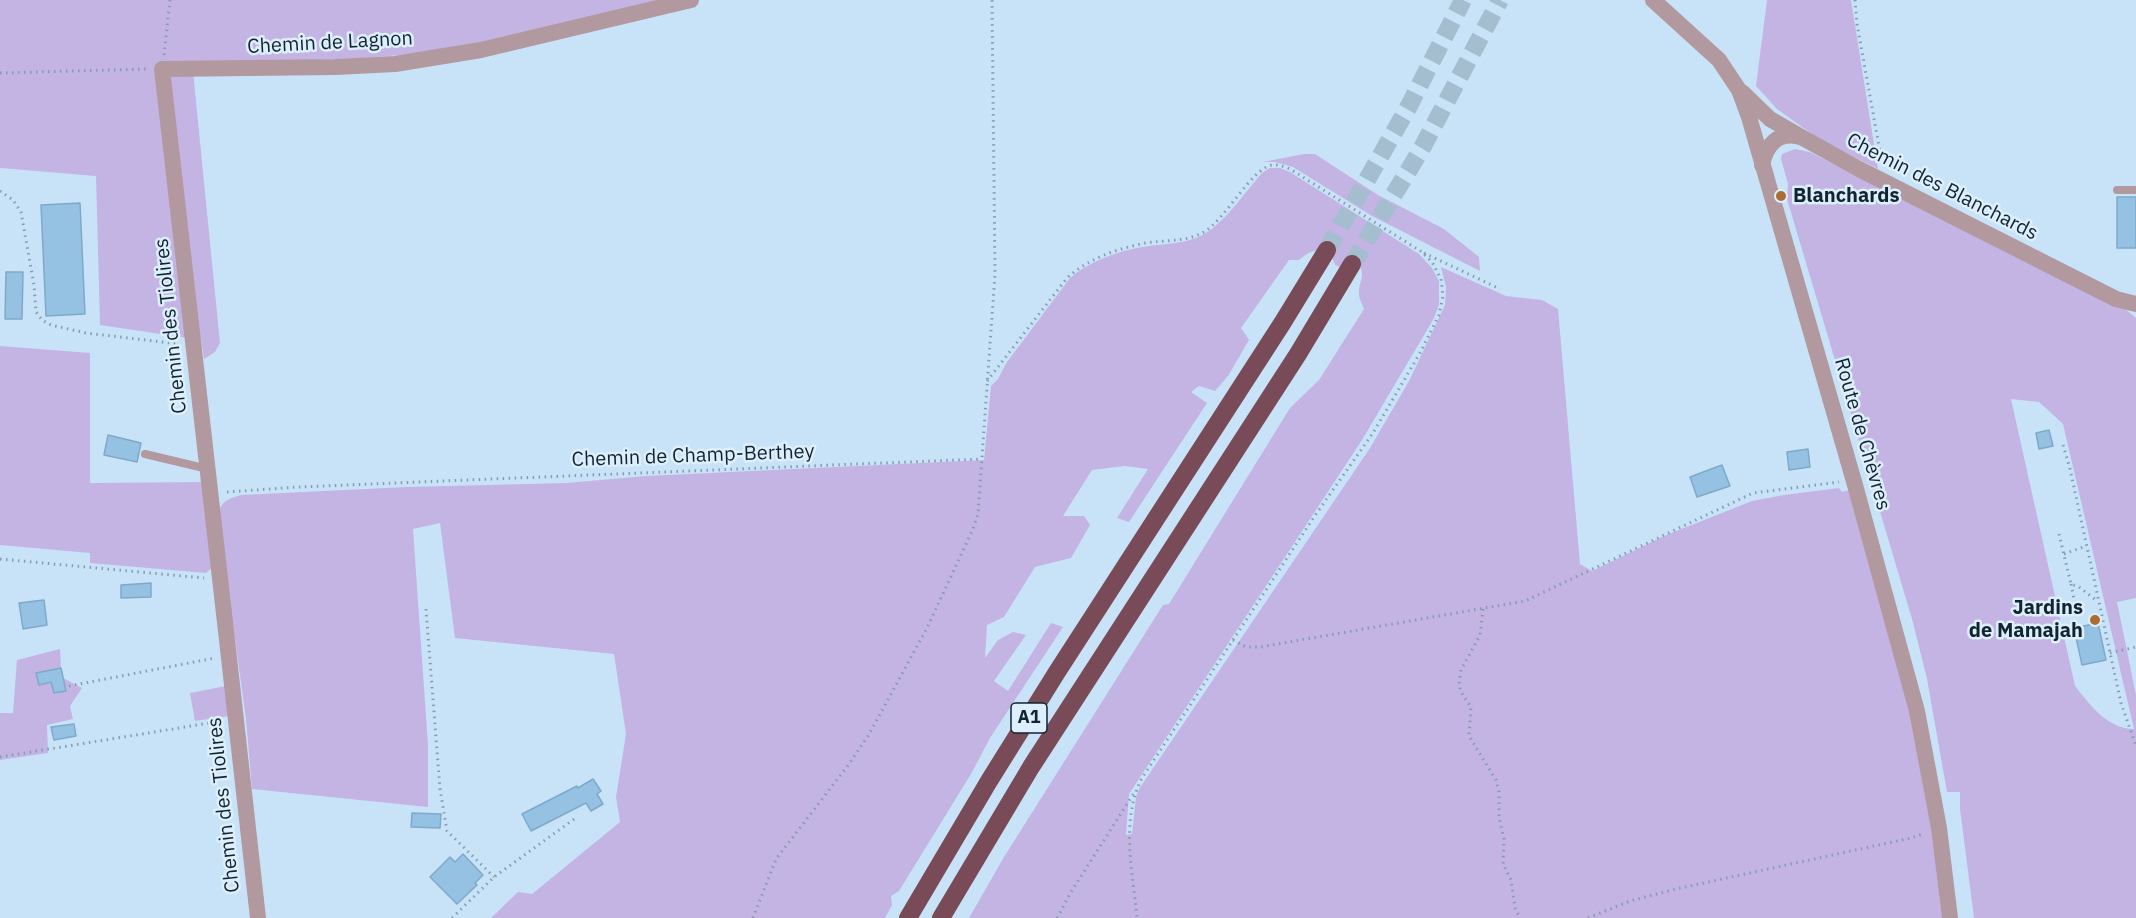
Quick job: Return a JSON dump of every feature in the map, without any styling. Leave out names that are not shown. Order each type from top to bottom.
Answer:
[{"type":"highway","name":"A1","points":[[908,918],[995,771],[1277,332],[1326,250]]},
{"type":"highway","name":"A1","points":[[941,918],[1031,767],[1298,354],[1352,264]]},
{"type":"street","name":"Chemin de Lagnon","points":[[162,69],[335,68],[395,64],[481,50],[691,0]]},
{"type":"street","name":"Route de Chèvres","points":[[1653,0],[1707,47],[1719,60],[1739,90],[1854,480],[1917,711],[1939,828],[1950,918]]},
{"type":"street","name":"Chemin des Tiolires","points":[[162,69],[196,346],[219,579],[258,918]]},
{"type":"street","name":"Chemin des Blanchards","points":[[1739,90],[1770,119],[1803,138],[2116,299],[2136,304]]},
{"type":"street","points":[[1762,165],[1767,148],[1781,136],[1791,135],[1803,138]]},
{"type":"lane","points":[[2117,190],[2136,190]]},
{"type":"lane","points":[[145,454],[208,469]]},
{"type":"path","points":[[0,73],[162,69],[170,0]]},
{"type":"path","points":[[753,918],[776,859],[868,736],[927,628],[974,529],[980,502],[981,459],[995,274],[992,0]]},
{"type":"path","points":[[1855,0],[1857,24],[1886,182]]},
{"type":"path","points":[[0,191],[13,200],[21,212],[34,285],[36,312],[42,320],[51,325],[86,333],[196,346]]},
{"type":"path","points":[[1422,252],[1500,289]]},
{"type":"path","points":[[2063,445],[2121,704],[2136,746]]},
{"type":"path","name":"Chemin de Champ-Berthey","points":[[210,493],[298,487],[981,459]]},
{"type":"path","points":[[1233,640],[1246,648],[1260,647],[1525,601],[1662,534],[1753,493],[1854,480]]},
{"type":"path","points":[[2059,534],[2074,599],[2072,600]]},
{"type":"path","points":[[2064,554],[2085,546]]},
{"type":"path","points":[[0,559],[219,579]]},
{"type":"path","points":[[2071,584],[2079,587],[2097,601]]},
{"type":"path","points":[[426,609],[439,778],[447,831],[494,877]]},
{"type":"path","points":[[1483,609],[1480,635],[1461,670],[1460,684],[1461,692],[1471,707],[1469,736],[1496,780],[1499,792],[1499,818],[1504,839],[1503,864],[1511,880],[1515,908],[1520,918]]},
{"type":"path","points":[[2110,653],[2136,647]]},
{"type":"path","points":[[69,686],[216,658]]},
{"type":"path","points":[[0,758],[235,718]]},
{"type":"path","points":[[1057,918],[1135,792]]},
{"type":"path","points":[[452,918],[494,877],[577,818]]},
{"type":"path","points":[[1588,918],[1630,901],[1911,838],[1939,828]]},
{"type":"shaded area","points":[[0,0],[662,0],[526,33],[423,52],[340,59],[192,61],[220,343],[215,352],[204,359],[201,340],[100,325],[96,176],[0,168]]},
{"type":"shaded area","points":[[1767,0],[1851,0],[1878,169],[1819,139],[1777,109],[1756,86]]},
{"type":"shaded area","points":[[1795,149],[1810,152],[2124,308],[2136,318],[2136,598],[2117,602],[2136,695],[2136,918],[1974,918],[1960,809],[1960,792],[1947,792],[1927,679],[1912,619],[1787,199],[1788,184],[1781,159],[1782,154]],"holes":[[[2011,399],[2039,402],[2063,424],[2134,729],[2116,725],[2100,715],[2075,686]]]},
{"type":"shaded area","points":[[1315,154],[1378,195],[1444,229],[1479,257],[1480,271],[1372,216],[1293,167],[1275,162],[1263,162]]},
{"type":"shaded area","points":[[1270,168],[1280,168],[1290,172],[1419,254],[1432,268],[1439,281],[1439,305],[1433,320],[1362,440],[1129,794],[1126,835],[1132,834],[1139,789],[1370,448],[1409,381],[1445,305],[1446,287],[1441,267],[1506,296],[1542,300],[1558,309],[1580,564],[1592,571],[1664,536],[1752,501],[1839,488],[1842,492],[1850,490],[1911,714],[1930,815],[1942,918],[969,918],[1004,857],[1163,605],[1169,604],[1290,408],[1319,380],[1364,309],[1359,296],[1361,268],[1358,264],[1340,267],[1335,265],[1330,251],[1325,250],[1313,251],[1299,260],[1289,260],[1241,328],[1249,340],[1228,376],[1215,391],[1199,386],[1191,392],[1207,403],[1129,522],[1117,518],[1148,469],[1125,466],[1092,470],[1063,516],[1084,516],[1090,525],[1071,558],[1035,567],[1004,617],[987,625],[985,658],[998,640],[1013,632],[1026,635],[994,681],[1008,691],[1051,623],[1063,627],[990,738],[971,774],[899,891],[891,896],[892,905],[885,918],[491,918],[518,892],[532,894],[620,822],[616,797],[626,734],[614,654],[455,638],[440,523],[413,529],[428,745],[428,807],[252,789],[246,719],[218,515],[226,501],[241,495],[407,487],[566,483],[646,476],[984,460],[991,386],[1070,278],[1093,263],[1119,253],[1146,246],[1183,242],[1201,236],[1223,219],[1262,173]]},
{"type":"shaded area","points":[[0,346],[90,353],[90,483],[204,482],[212,568],[206,573],[90,563],[90,553],[0,545]]},
{"type":"shaded area","points":[[60,649],[61,668],[37,673],[39,685],[51,682],[54,693],[65,691],[63,678],[82,688],[70,706],[73,719],[47,725],[48,753],[0,760],[0,713],[13,713],[17,660]]},
{"type":"shaded area","points":[[226,686],[229,716],[195,721],[190,693]]},
{"type":"building","points":[[2117,197],[2136,197],[2136,248],[2117,248]]},
{"type":"building","points":[[80,203],[85,314],[46,316],[41,205]]},
{"type":"building","points":[[6,272],[23,272],[22,319],[5,319]]},
{"type":"building","points":[[2049,430],[2053,446],[2039,449],[2036,433]]},
{"type":"building","points":[[108,435],[141,443],[137,462],[104,455]]},
{"type":"building","points":[[1808,449],[1810,467],[1789,470],[1787,452]]},
{"type":"building","points":[[1722,465],[1730,486],[1697,497],[1690,477]]},
{"type":"building","points":[[151,583],[151,597],[121,598],[121,585]]},
{"type":"building","points":[[44,600],[47,625],[23,629],[19,603]]},
{"type":"building","points":[[2098,623],[2106,660],[2082,665],[2074,628]]},
{"type":"building","points":[[61,668],[66,691],[54,693],[51,682],[39,685],[36,673]]},
{"type":"building","points":[[74,724],[76,736],[54,740],[51,727]]},
{"type":"building","points":[[593,779],[601,791],[597,794],[603,804],[591,811],[586,803],[531,831],[522,814]]},
{"type":"building","points":[[412,813],[441,814],[440,828],[411,827]]},
{"type":"building","points":[[463,854],[483,875],[475,883],[477,885],[457,904],[430,877],[450,857],[455,862]]},
{"type":"tunnel","points":[[1327,250],[1409,106],[1463,0]]},
{"type":"tunnel","points":[[1352,264],[1422,148],[1500,0]]},
{"type":"place","name":"Blanchards","points":[[1781,196]]},
{"type":"place","name":"Jardins de Mamajah","points":[[2095,620]]}]
